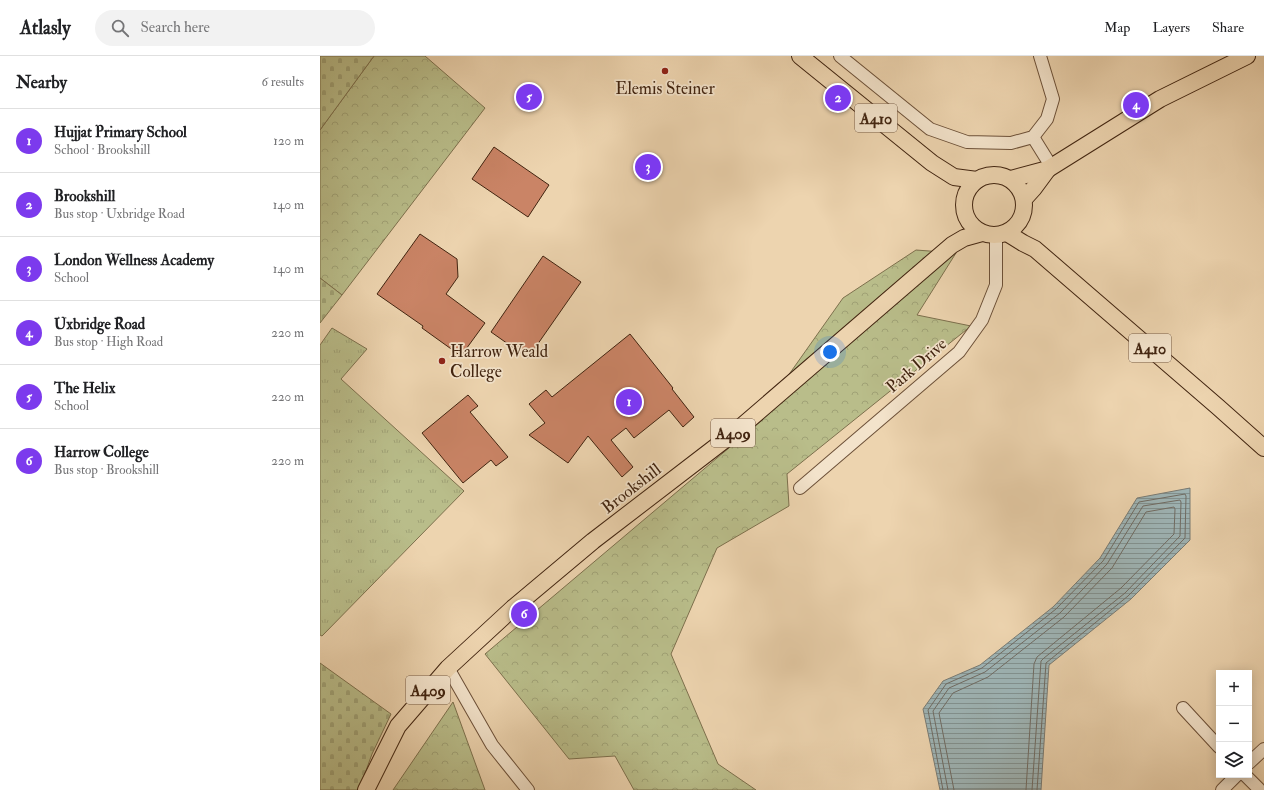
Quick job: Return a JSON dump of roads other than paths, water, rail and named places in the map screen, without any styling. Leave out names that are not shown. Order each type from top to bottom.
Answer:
[{"type":"main road","points":[[1011,179],[1050,168],[1160,99],[1247,56]]},
{"type":"main road","name":"A410","points":[[808,59],[932,163],[954,177],[978,180]]},
{"type":"main road","points":[[1024,199],[1050,168]]},
{"type":"main road","points":[[990,174],[1001,175],[1011,179],[1018,187],[1024,199],[1025,209],[1021,219],[1015,227],[995,233],[973,227],[967,218],[964,208],[965,197],[971,186],[978,180],[990,174]]},
{"type":"main road","name":"A410","points":[[954,177],[965,197]]},
{"type":"main road","name":"Brookshill","points":[[952,245],[961,233],[967,218]]},
{"type":"main road","name":"A410","points":[[1021,219],[1035,249]]},
{"type":"main road","name":"A410","points":[[995,233],[1035,249],[1264,448]]},
{"type":"main road","name":"Brookshill","points":[[366,790],[398,726],[448,668],[525,598],[593,541],[734,432],[952,245],[964,238],[995,233]]},
{"type":"street","points":[[840,56],[930,129],[967,142],[1011,144],[1033,137],[1048,119],[1053,99],[1040,56]]},
{"type":"street","points":[[1033,137],[1050,168]]},
{"type":"street","name":"Park Drive","points":[[800,488],[959,352],[982,320],[996,285],[995,233]]},
{"type":"street","points":[[448,668],[492,745],[528,790]]},
{"type":"street","points":[[1183,708],[1216,744]]},
{"type":"street","points":[[1252,760],[1264,749]]},
{"type":"street","points":[[1222,790],[1234,778]]},
{"type":"street","points":[[1248,778],[1260,790]]},
{"type":"water","points":[[1190,488],[1190,540],[1131,599],[1049,665],[1041,790],[940,790],[923,709],[943,681],[980,665],[1053,607],[1100,558],[1137,498]]},
{"type":"place","name":"Elemis Steiner","points":[[665,71]]},
{"type":"place","name":"The Helix","points":[[529,97]]},
{"type":"place","name":"Brookshill","points":[[838,98]]},
{"type":"place","name":"Uxbridge Road","points":[[1136,105]]},
{"type":"place","name":"London Wellness Academy","points":[[648,167]]},
{"type":"place","name":"Harrow Weald College","points":[[442,361]]},
{"type":"place","name":"Hujjat Primary School","points":[[629,402]]},
{"type":"place","name":"Harrow College","points":[[524,614]]}]
